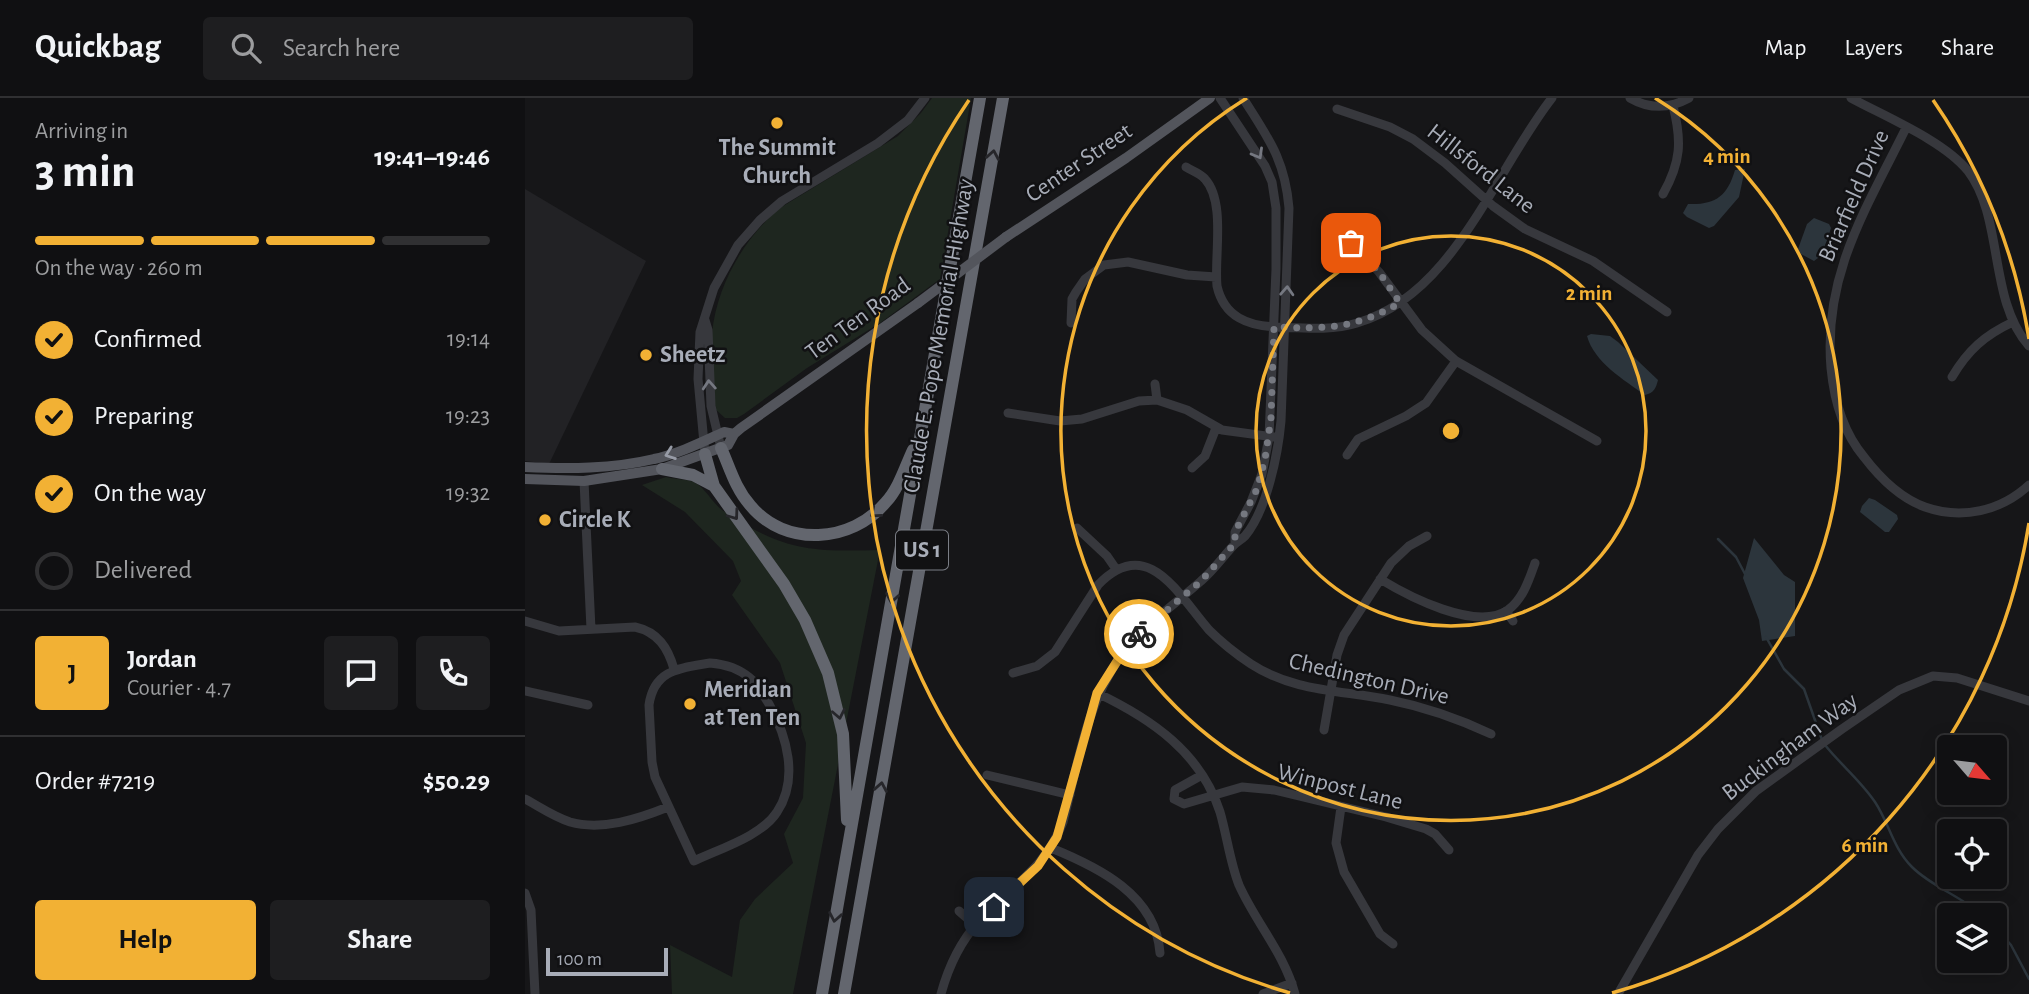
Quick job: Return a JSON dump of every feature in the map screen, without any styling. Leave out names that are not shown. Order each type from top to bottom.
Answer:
[{"type":"highway","name":"Claude E. Pope Memorial Highway","points":[[822,994],[980,98]]},
{"type":"highway","name":"Claude E. Pope Memorial Highway","points":[[844,994],[1003,99]]},
{"type":"highway","points":[[721,448],[736,486],[761,516],[772,524],[793,532],[824,536],[859,525],[882,507],[898,485],[921,434]]},
{"type":"highway","points":[[704,447],[714,486],[784,584],[805,620],[828,673],[842,734],[846,770],[847,850]]},
{"type":"highway","points":[[662,469],[693,475],[714,486]]},
{"type":"main road","name":"Center Street","points":[[1006,237],[1126,158],[1210,98]]},
{"type":"main road","name":"Ten Ten Road","points":[[525,467],[630,464],[704,447],[721,448],[728,445],[734,434],[1006,237]]},
{"type":"main road","name":"Ten Ten Road","points":[[525,479],[584,481],[662,469],[704,447],[719,434],[734,434]]},
{"type":"street","points":[[704,447],[698,379],[700,332],[722,273],[738,245],[759,220],[782,201],[878,143],[908,120],[925,98]]},
{"type":"street","points":[[1220,98],[1258,153],[1272,182],[1276,208],[1269,437],[1262,474],[1235,532],[1235,543]]},
{"type":"street","points":[[941,994],[953,961],[975,925],[1030,874],[1051,848],[1063,822],[1097,693],[1129,645],[1244,537],[1266,493],[1280,438],[1290,233],[1287,188],[1281,161],[1244,98]]},
{"type":"street","points":[[1186,167],[1206,180],[1213,195],[1217,217],[1216,277],[1219,297],[1231,314],[1253,325],[1274,327],[1321,328],[1356,324],[1400,303],[1423,286],[1442,265],[1552,98]]},
{"type":"street","points":[[1630,98],[1645,105],[1673,106],[1689,98]]},
{"type":"street","points":[[1851,98],[1946,151],[1963,165],[1974,180],[1983,200],[2013,322],[2029,346]]},
{"type":"street","points":[[1663,194],[1673,176],[1679,153],[1673,106]]},
{"type":"street","name":"Hillsford Lane","points":[[1337,109],[1390,127],[1413,139],[1525,229],[1593,261],[1667,312]]},
{"type":"street","name":"Briarfield Drive","points":[[1906,128],[1850,241],[1836,283],[1830,315],[1830,356],[1840,416],[1852,441],[1874,470],[1900,493],[1925,507],[1957,513],[1981,511],[2002,504],[2029,485]]},
{"type":"street","points":[[1351,243],[1379,272],[1422,330],[1456,361],[1597,441]]},
{"type":"street","points":[[1071,323],[1072,299],[1091,273],[1104,265],[1128,262],[1187,275],[1216,277]]},
{"type":"street","points":[[705,320],[708,330],[711,406],[721,448]]},
{"type":"street","points":[[1952,377],[1962,360],[1978,342],[2013,322]]},
{"type":"street","points":[[1347,455],[1358,439],[1406,416],[1426,403],[1456,361]]},
{"type":"street","points":[[1155,384],[1157,400]]},
{"type":"street","points":[[1008,413],[1061,421],[1082,419],[1139,401],[1157,400],[1187,410],[1216,428],[1245,435],[1280,438]]},
{"type":"street","points":[[1192,468],[1205,456],[1216,428]]},
{"type":"street","points":[[584,481],[591,629]]},
{"type":"street","points":[[1013,673],[1037,666],[1055,652],[1098,585],[1116,569],[1108,556],[1077,528]]},
{"type":"street","points":[[1324,730],[1337,655],[1344,635],[1399,554],[1427,536]]},
{"type":"street","points":[[1380,579],[1423,602],[1485,616],[1506,611],[1520,596],[1535,563]]},
{"type":"street","name":"Chedington Drive","points":[[1116,569],[1152,569],[1170,581],[1219,639],[1257,668],[1288,682],[1330,692],[1413,705],[1491,734]]},
{"type":"street","points":[[1506,611],[1513,621]]},
{"type":"street","points":[[525,621],[552,631],[635,627],[651,632],[667,650],[674,669]]},
{"type":"street","points":[[710,663],[727,665],[751,678],[774,713],[784,739],[789,767],[783,803],[769,822],[760,830],[694,861],[655,777],[652,762],[650,695],[657,682],[674,669],[710,663]]},
{"type":"street","name":"Buckingham Way","points":[[1618,994],[1698,855],[1718,829],[1756,791],[1832,736],[1899,690],[1933,676],[1957,678],[2029,701]]},
{"type":"street","points":[[525,691],[587,705]]},
{"type":"street","points":[[1097,693],[1161,729],[1193,760],[1214,796],[1240,885],[1278,950],[1295,994]]},
{"type":"street","points":[[987,775],[1070,795]]},
{"type":"street","name":"Winpost Lane","points":[[1202,775],[1175,790],[1174,799],[1184,804],[1229,790],[1259,788],[1426,829],[1435,834],[1449,850]]},
{"type":"street","points":[[525,799],[554,815],[583,824],[627,821],[668,807]]},
{"type":"street","points":[[1341,807],[1336,843],[1344,872],[1380,934],[1393,944]]},
{"type":"street","points":[[1051,848],[1092,866],[1124,888],[1155,925],[1160,953]]},
{"type":"street","points":[[525,893],[531,910],[535,994]]},
{"type":"street","points":[[959,911],[975,925]]},
{"type":"street","points":[[1263,994],[1292,983]]},
{"type":"shaded area","points":[[932,98],[971,98],[940,279],[880,323],[807,368],[744,414],[737,418],[725,418],[715,409],[712,333],[726,280],[744,248],[780,208],[898,136]]},
{"type":"shaded area","points":[[1745,169],[1739,197],[1714,226],[1709,228],[1683,213],[1688,204],[1706,203],[1719,198],[1728,187],[1735,170]]},
{"type":"shaded area","points":[[525,189],[646,261],[549,464],[525,461]]},
{"type":"shaded area","points":[[1814,218],[1829,224],[1831,228],[1822,255],[1814,261],[1801,254],[1798,249],[1807,224]]},
{"type":"shaded area","points":[[1587,336],[1610,336],[1618,342],[1658,380],[1654,390],[1645,395],[1611,370],[1591,345]]},
{"type":"shaded area","points":[[666,477],[694,482],[725,512],[782,542],[817,549],[880,550],[793,994],[672,994],[670,945],[732,977],[740,920],[755,899],[793,863],[784,834],[803,798],[806,743],[780,663],[732,595],[741,581],[733,561],[685,512],[642,485]]},
{"type":"shaded area","points":[[1869,498],[1897,515],[1898,519],[1889,532],[1885,532],[1860,512]]},
{"type":"shaded area","points":[[1754,538],[1784,575],[1795,582],[1795,636],[1762,641],[1759,620],[1743,578]]},
{"type":"waterway","points":[[1718,539],[1736,557],[1745,574]]},
{"type":"waterway","points":[[1766,637],[1784,669],[1804,689],[1822,740]]},
{"type":"waterway","points":[[1825,745],[1875,802],[1900,852],[1912,867],[1966,903]]},
{"type":"waterway","points":[[2007,940],[2029,979]]},
{"type":"way so far","points":[[1139,634],[1201,581],[1235,543],[1235,532],[1262,474],[1269,437],[1274,327],[1321,328],[1356,324],[1400,303],[1379,272],[1351,243]]},
{"type":"place","name":"The Summit Church","points":[[777,123]]},
{"type":"place","name":"Sheetz","points":[[646,355]]},
{"type":"place","name":"Circle K","points":[[545,520]]},
{"type":"place","name":"Meridian at Ten Ten","points":[[690,704]]},
{"type":"route","points":[[994,907],[1038,866],[1057,837],[1097,693],[1121,655],[1139,634]]}]
